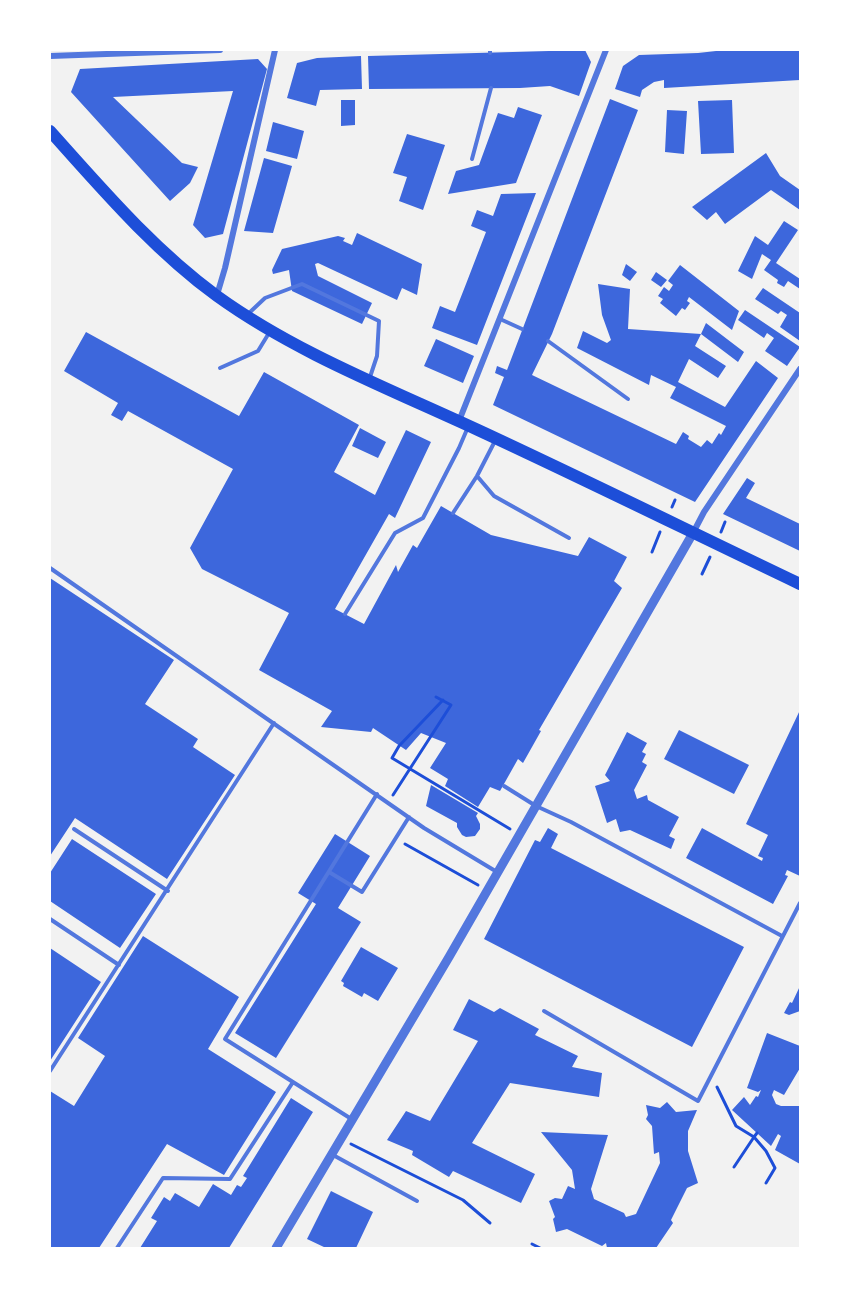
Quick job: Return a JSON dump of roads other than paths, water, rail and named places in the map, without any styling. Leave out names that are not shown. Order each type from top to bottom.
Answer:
[{"type":"main road","points":[[50,131],[147,237],[217,296],[270,329],[369,381],[801,584]]},
{"type":"street","points":[[50,56],[220,50]]},
{"type":"street","points":[[217,296],[274,50]]},
{"type":"street","points":[[464,424],[499,319],[606,50]]},
{"type":"street","points":[[276,1248],[487,891],[704,512],[801,369]]},
{"type":"lane","points":[[472,159],[491,88]]},
{"type":"lane","points":[[247,315],[265,298],[302,284],[379,321],[377,356],[369,381]]},
{"type":"lane","points":[[499,319],[522,329]]},
{"type":"lane","points":[[220,368],[258,351],[270,329]]},
{"type":"lane","points":[[548,341],[628,399]]},
{"type":"lane","points":[[345,614],[394,533],[423,518],[459,448],[464,424]]},
{"type":"lane","points":[[453,513],[477,476],[496,439]]},
{"type":"lane","points":[[477,476],[494,496],[569,538]]},
{"type":"lane","points":[[50,568],[409,817],[497,873]]},
{"type":"lane","points":[[50,1071],[274,723]]},
{"type":"lane","points":[[504,786],[536,806],[571,822],[782,936]]},
{"type":"lane","points":[[353,1121],[225,1039],[377,794]]},
{"type":"lane","points":[[329,872],[362,892],[409,817]]},
{"type":"lane","points":[[74,829],[168,891]]},
{"type":"lane","points":[[544,1011],[698,1101],[801,903]]},
{"type":"lane","points":[[50,919],[119,965]]},
{"type":"lane","points":[[117,1248],[163,1178],[230,1179],[292,1082]]},
{"type":"lane","points":[[332,1155],[417,1201]]}]
